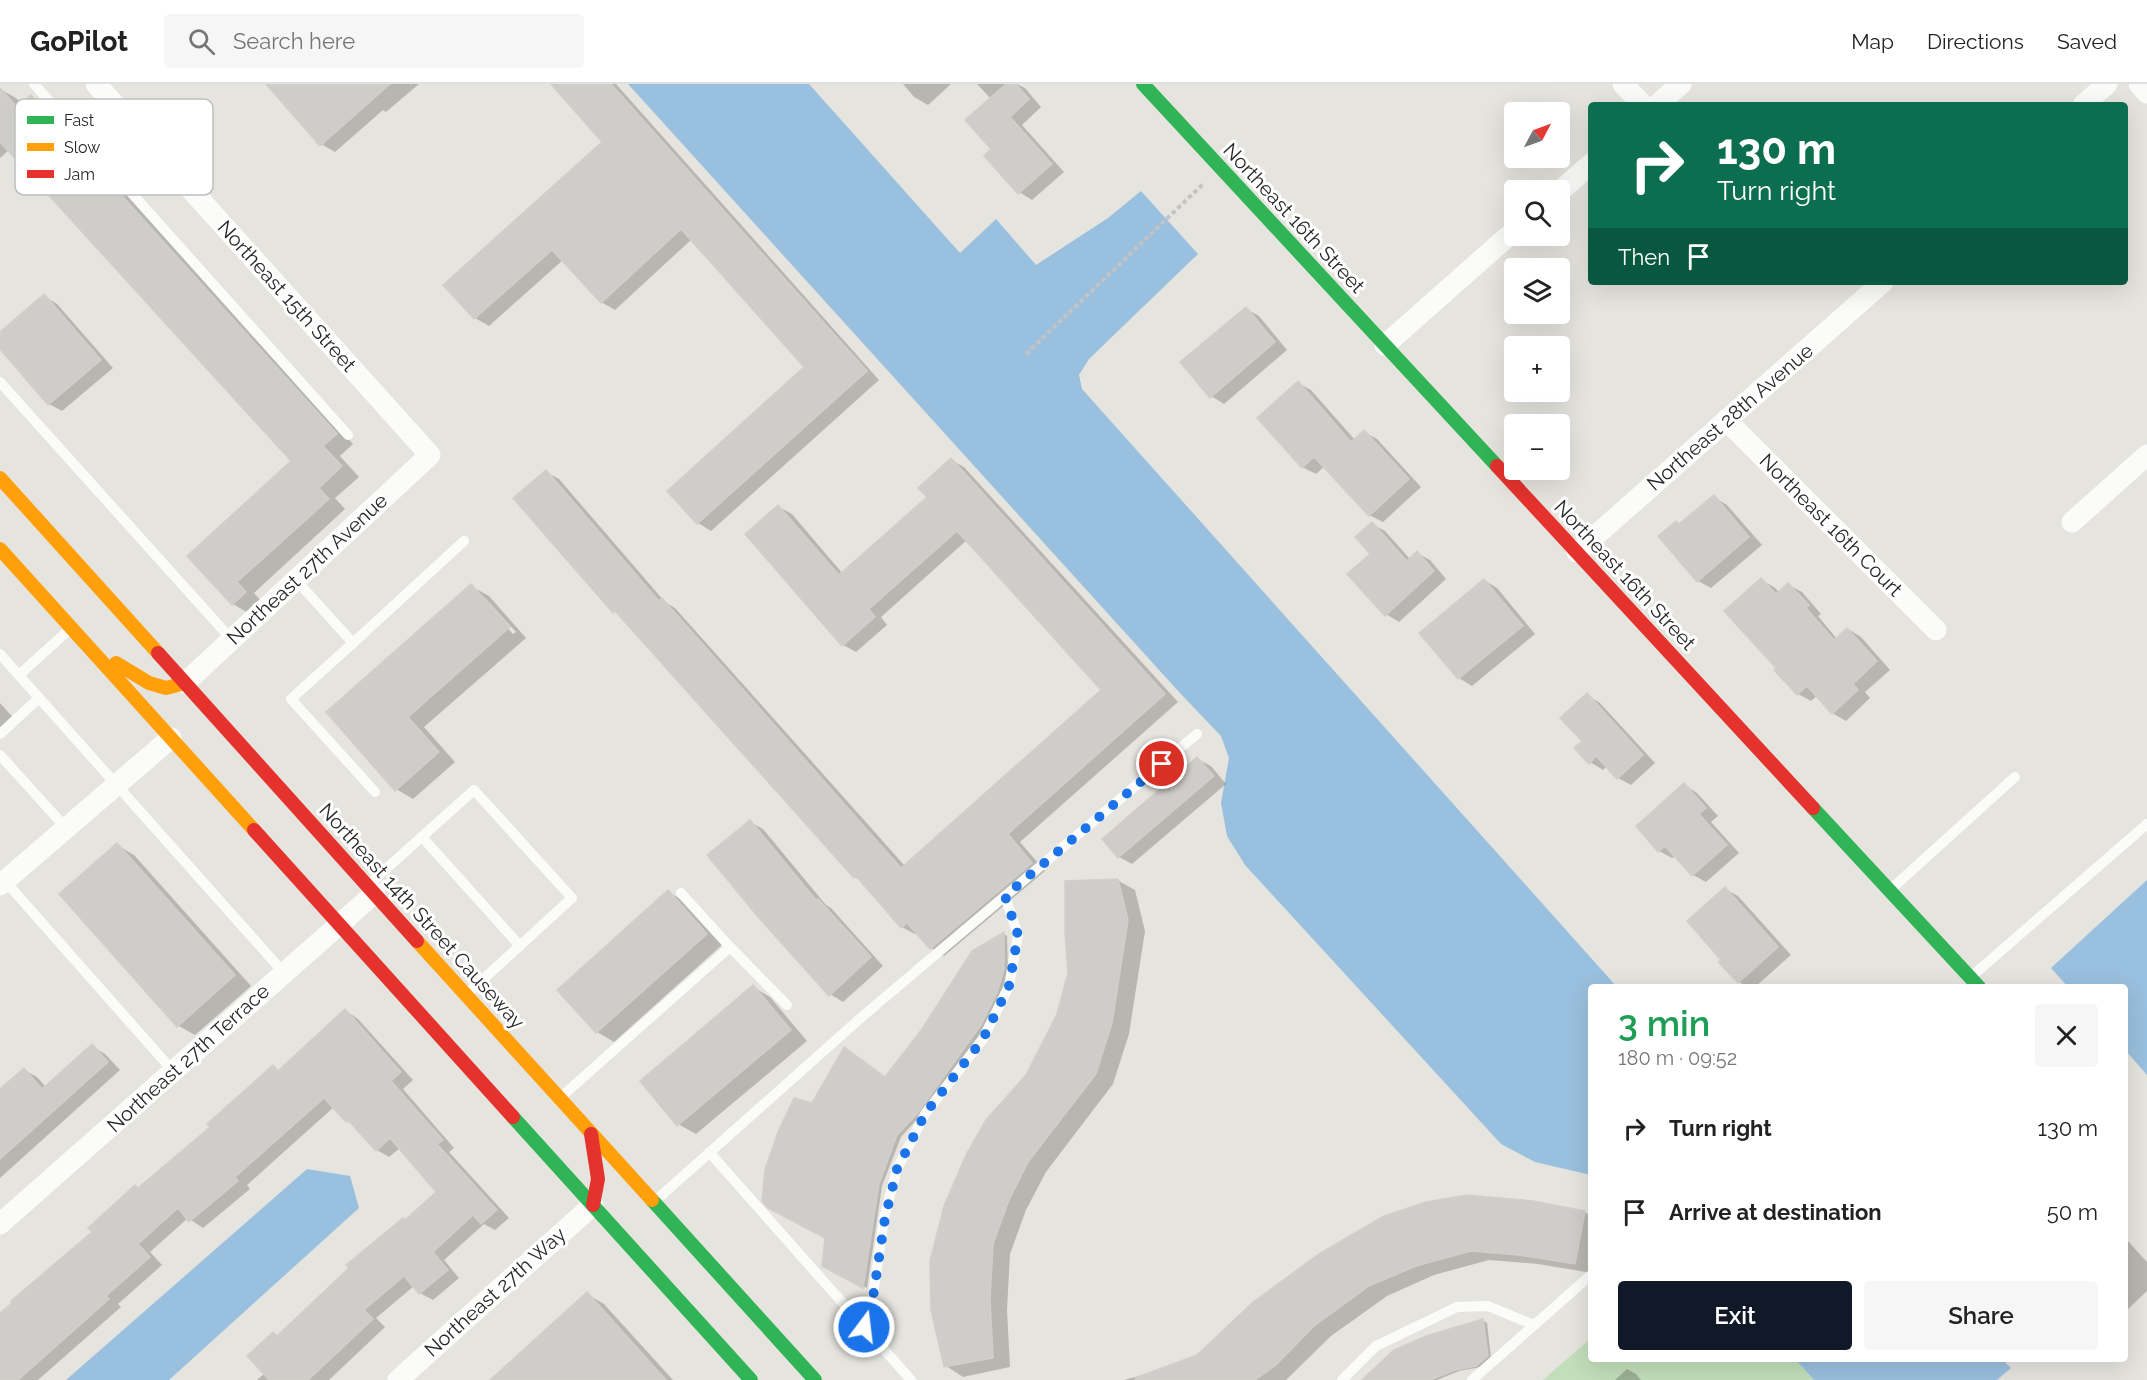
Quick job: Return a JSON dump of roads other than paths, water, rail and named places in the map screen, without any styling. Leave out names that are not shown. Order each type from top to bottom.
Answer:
[{"type":"main road","name":"Northeast 16th Street","points":[[1143,84],[1975,982]]},
{"type":"main road","name":"Northeast 14th Street Causeway","points":[[0,478],[815,1380]]},
{"type":"main road","points":[[0,549],[751,1380]]},
{"type":"main road","points":[[88,646],[149,683],[166,688],[185,683]]},
{"type":"main road","points":[[590,1132],[598,1170],[598,1192],[593,1205]]},
{"type":"street","name":"Northeast 15th Street","points":[[96,84],[110,99]]},
{"type":"street","points":[[1623,84],[1640,102]]},
{"type":"street","points":[[1660,102],[1680,84]]},
{"type":"street","points":[[2086,102],[2107,84]]},
{"type":"street","points":[[2139,84],[2147,93]]},
{"type":"street","points":[[1570,182],[1588,166]]},
{"type":"street","name":"Northeast 15th Street","points":[[196,195],[430,455]]},
{"type":"street","points":[[1385,345],[1504,240]]},
{"type":"street","name":"Northeast 28th Avenue","points":[[1577,552],[1880,285]]},
{"type":"street","name":"Northeast 16th Court","points":[[1726,420],[1936,630]]},
{"type":"street","name":"Northeast 27th Avenue","points":[[185,683],[430,455]]},
{"type":"street","points":[[2072,522],[2147,455]]},
{"type":"street","points":[[2,883],[171,738]]},
{"type":"street","name":"Northeast 27th Terrace","points":[[0,1224],[340,924],[372,889]]},
{"type":"street","name":"Northeast 27th Way","points":[[398,1380],[593,1205]]},
{"type":"lane","points":[[34,84],[47,99]]},
{"type":"lane","points":[[133,195],[348,435]]},
{"type":"lane","points":[[0,382],[232,640]]},
{"type":"lane","points":[[375,792],[291,699],[464,542]]},
{"type":"lane","points":[[296,580],[353,643]]},
{"type":"lane","points":[[19,675],[72,627]]},
{"type":"lane","points":[[0,654],[284,973]]},
{"type":"lane","points":[[0,734],[39,698]]},
{"type":"lane","points":[[654,1203],[864,1015],[1197,734]]},
{"type":"lane","points":[[0,755],[66,828]]},
{"type":"lane","points":[[1889,890],[2015,777]]},
{"type":"lane","points":[[372,889],[422,837],[474,790],[565,889],[572,898],[466,994]]},
{"type":"lane","points":[[1975,982],[2147,824]]},
{"type":"lane","points":[[422,837],[519,946]]},
{"type":"lane","points":[[2,883],[173,1071]]},
{"type":"lane","points":[[681,893],[787,1005]]},
{"type":"lane","points":[[864,1327],[870,1317],[885,1218],[897,1169],[925,1114],[983,1039],[1009,986],[1018,935],[1005,896]]},
{"type":"lane","points":[[559,1099],[730,947]]},
{"type":"lane","points":[[709,1152],[911,1380]]},
{"type":"lane","points":[[1472,1380],[1588,1278]]},
{"type":"lane","points":[[1342,1380],[1376,1346],[1457,1307],[1488,1306],[1534,1325]]},
{"type":"water","points":[[628,84],[809,84],[960,253],[996,219],[1036,265],[1108,218],[1141,191],[1198,254],[1089,359],[1079,375],[1082,389],[1614,984],[1588,984],[1588,1174],[1535,1162],[1501,1144],[1245,865],[1227,836],[1221,803],[1229,758],[1221,736]]},
{"type":"water","points":[[2147,880],[2147,1075],[2128,1053],[2128,984],[2065,984],[2051,968]]},
{"type":"water","points":[[307,1169],[350,1176],[359,1208],[169,1380],[66,1380]]},
{"type":"water","points":[[1798,1362],[2005,1362],[2011,1368],[1997,1380],[1814,1380]]}]
